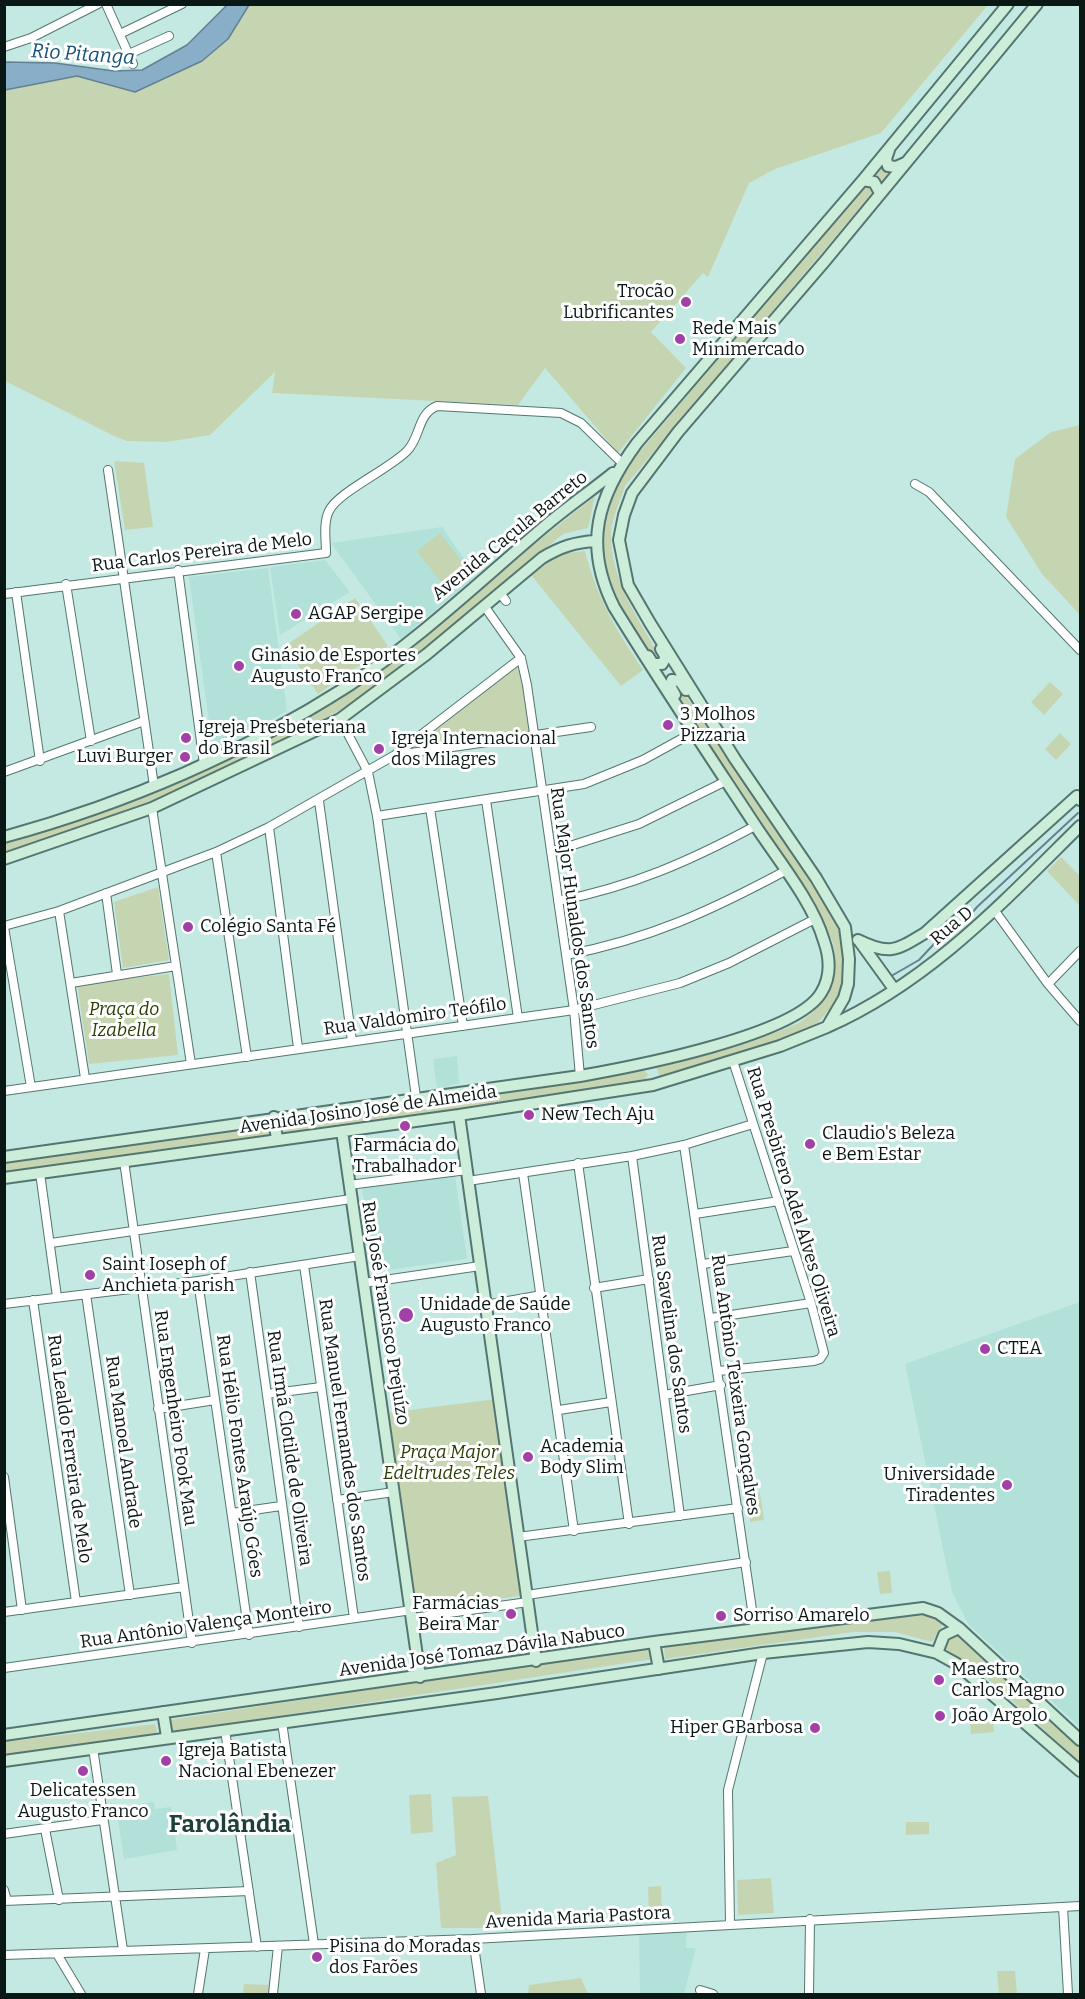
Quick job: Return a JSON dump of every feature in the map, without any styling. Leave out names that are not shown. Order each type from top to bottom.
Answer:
[{"type":"main road","points":[[694,732],[625,625],[601,578],[596,541],[604,500],[621,465],[863,180],[1008,4]]},
{"type":"main road","points":[[894,989],[858,940],[845,927],[816,878],[640,607],[628,585],[619,540],[632,493],[678,432],[909,161],[1037,4]]},
{"type":"main road","points":[[889,149],[886,159],[890,167],[909,161]]},
{"type":"main road","points":[[863,180],[874,182],[880,193]]},
{"type":"main road","name":"Avenida Caçula Barreto","points":[[4,837],[43,826],[154,786],[204,764],[349,685],[468,593],[547,524],[621,465]]},
{"type":"main road","name":"Avenida Caçula Barreto","points":[[4,859],[152,808],[340,719],[485,608],[503,597],[524,571],[558,548],[596,541]]},
{"type":"main road","points":[[625,625],[653,664],[662,664],[666,657],[643,619],[640,607]]},
{"type":"main road","points":[[694,732],[690,720],[670,686],[672,680],[680,681],[703,717],[712,721]]},
{"type":"main road","name":"Avenida Josino José de Almeida","points":[[4,1157],[416,1097],[580,1076],[648,1064],[722,1043],[793,1017],[808,1007],[821,993],[827,976],[829,959],[815,919],[694,732]]},
{"type":"main road","points":[[249,741],[259,759]]},
{"type":"main road","points":[[858,940],[878,950],[898,949],[925,933],[1079,796]]},
{"type":"main road","name":"Rua D","points":[[733,1061],[780,1046],[851,1016],[955,948],[1080,826]]},
{"type":"main road","points":[[827,1027],[844,998],[848,984],[849,959],[845,927]]},
{"type":"main road","name":"Avenida Josino José de Almeida","points":[[4,1178],[459,1115],[653,1084],[733,1061]]},
{"type":"main road","points":[[648,1064],[653,1084]]},
{"type":"main road","points":[[459,1115],[536,1660]]},
{"type":"main road","points":[[274,1117],[277,1140]]},
{"type":"main road","name":"Rua José Francisco Prejuízo","points":[[342,1131],[413,1614],[420,1677]]},
{"type":"main road","name":"Avenida José Tomaz Dávila Nabuco","points":[[4,1735],[654,1642],[923,1608],[938,1613],[958,1628],[1080,1740]]},
{"type":"main road","points":[[937,1653],[944,1635],[958,1628]]},
{"type":"main road","points":[[654,1642],[659,1669]]},
{"type":"main road","points":[[4,1761],[763,1653],[868,1642],[937,1653],[984,1686],[1080,1771]]},
{"type":"main road","points":[[163,1712],[167,1737]]},
{"type":"street","points":[[4,47],[31,38],[98,4]]},
{"type":"street","points":[[106,4],[133,64]]},
{"type":"street","points":[[120,34],[182,4]]},
{"type":"street","points":[[129,54],[169,36]]},
{"type":"street","name":"Rua Carlos Pereira de Melo","points":[[4,594],[66,584],[326,553],[326,521],[335,501],[381,473],[408,450],[423,419],[437,406],[561,413],[581,423],[621,465]]},
{"type":"street","points":[[108,470],[154,786]]},
{"type":"street","points":[[915,484],[929,492],[1080,650]]},
{"type":"street","points":[[178,570],[204,764]]},
{"type":"street","points":[[66,584],[91,741]]},
{"type":"street","points":[[16,592],[40,761]]},
{"type":"street","points":[[31,1087],[4,927],[59,911],[216,852],[319,801],[395,755],[521,658],[485,608]]},
{"type":"street","name":"Rua Major Hunaldos dos Santos","points":[[521,658],[574,1010],[580,1076]]},
{"type":"street","points":[[340,719],[368,772],[377,816],[416,1097]]},
{"type":"street","points":[[4,772],[40,761],[144,721]]},
{"type":"street","points":[[395,755],[591,727]]},
{"type":"street","points":[[377,816],[584,784],[618,771],[694,732]]},
{"type":"street","points":[[550,852],[639,824],[726,781]]},
{"type":"street","points":[[486,800],[518,1018]]},
{"type":"street","points":[[319,801],[352,1041]]},
{"type":"street","points":[[152,808],[191,1064]]},
{"type":"street","points":[[430,808],[463,1026]]},
{"type":"street","points":[[558,901],[598,893],[652,876],[699,856],[755,826]]},
{"type":"street","points":[[270,827],[298,1048]]},
{"type":"street","points":[[216,852],[247,1057]]},
{"type":"street","points":[[566,955],[614,946],[667,929],[708,912],[785,871]]},
{"type":"street","points":[[106,893],[117,974]]},
{"type":"street","points":[[995,910],[1048,984],[1080,1021]]},
{"type":"street","points":[[59,911],[85,1078]]},
{"type":"street","name":"Rua Valdomiro Teófilo","points":[[4,1091],[574,1010],[680,983],[729,963],[815,919]]},
{"type":"street","points":[[1048,984],[1080,951]]},
{"type":"street","points":[[71,982],[176,966]]},
{"type":"street","name":"Rua Presbitero Adel Alves Oliveira","points":[[719,1371],[814,1361],[820,1359],[824,1353],[811,1303],[733,1061]]},
{"type":"street","points":[[468,1181],[632,1156],[684,1145],[753,1124]]},
{"type":"street","name":"Rua Antônio Teixeira Gonçalves","points":[[684,1145],[719,1371],[755,1630]]},
{"type":"street","name":"Rua Savelina dos Santos","points":[[632,1156],[680,1516]]},
{"type":"street","name":"Rua Engenheiro Fook Mau","points":[[124,1161],[192,1643]]},
{"type":"street","points":[[578,1163],[629,1524]]},
{"type":"street","points":[[349,1185],[467,1170]]},
{"type":"street","points":[[40,1173],[57,1297]]},
{"type":"street","points":[[523,1173],[559,1410],[574,1531]]},
{"type":"street","points":[[51,1243],[351,1199]]},
{"type":"street","points":[[696,1214],[779,1202]]},
{"type":"street","points":[[703,1264],[793,1251]]},
{"type":"street","points":[[4,1304],[198,1281],[360,1256]]},
{"type":"street","name":"Rua Manuel Fernandes dos Santos","points":[[304,1265],[354,1618]]},
{"type":"street","points":[[364,1283],[480,1266]]},
{"type":"street","name":"Rua Irmã Clotilde de Oliveira","points":[[250,1272],[299,1627]]},
{"type":"street","points":[[594,1288],[649,1279]]},
{"type":"street","name":"Rua Hélio Fontes Araújo Góes","points":[[198,1281],[249,1635]]},
{"type":"street","name":"Rua Manoel Andrade","points":[[86,1294],[130,1594]]},
{"type":"street","points":[[485,1305],[542,1295]]},
{"type":"street","name":"Rua Lealdo Ferreira de Melo","points":[[33,1300],[76,1602]]},
{"type":"street","points":[[711,1318],[811,1303]]},
{"type":"street","points":[[664,1395],[721,1385]]},
{"type":"street","points":[[267,1394],[321,1387]]},
{"type":"street","points":[[158,1409],[215,1400]]},
{"type":"street","points":[[559,1410],[611,1402]]},
{"type":"street","points":[[4,1477],[22,1610]]},
{"type":"street","points":[[337,1500],[394,1492]]},
{"type":"street","points":[[232,1513],[281,1506]]},
{"type":"street","points":[[518,1537],[738,1508]]},
{"type":"street","name":"Rua Antônio Valença Monteiro","points":[[4,1668],[249,1635],[354,1618],[413,1614],[527,1598],[746,1562]]},
{"type":"street","points":[[4,1612],[184,1587]]},
{"type":"street","points":[[730,1925],[728,1790],[763,1653]]},
{"type":"street","points":[[282,1722],[314,1944]]},
{"type":"street","points":[[225,1730],[257,1947]]},
{"type":"street","points":[[93,1748],[123,1950]]},
{"type":"street","points":[[4,1834],[102,1820]]},
{"type":"street","points":[[45,1829],[59,1900]]},
{"type":"street","points":[[4,1890],[6,1901],[115,1899],[249,1891]]},
{"type":"street","name":"Avenida Maria Pastora","points":[[4,1955],[473,1939],[730,1925],[919,1910],[1080,1906]]},
{"type":"street","points":[[1063,1907],[1068,1995]]},
{"type":"street","points":[[809,1995],[810,1919]]},
{"type":"street","points":[[473,1939],[481,1995]]},
{"type":"street","points":[[273,1995],[278,1947]]},
{"type":"street","points":[[198,1995],[205,1948]]},
{"type":"street","points":[[57,1954],[81,1995]]},
{"type":"street","points":[[699,1990],[713,1995]]},
{"type":"shaded area","points":[[442,527],[476,576],[401,639],[331,543]]},
{"type":"shaded area","name":"AGAP Sergipe","points":[[325,560],[350,592],[280,635],[270,567]]},
{"type":"shaded area","points":[[268,568],[287,711],[213,751],[189,577]]},
{"type":"shaded area","points":[[457,1056],[459,1083],[437,1089],[433,1059]]},
{"type":"shaded area","points":[[455,1175],[467,1259],[374,1272],[362,1188]]},
{"type":"shaded area","name":"Universidade Tiradentes","points":[[1080,1302],[1080,1727],[969,1625],[952,1592],[905,1364]]},
{"type":"shaded area","points":[[154,1802],[155,1809],[171,1807],[177,1850],[124,1859],[116,1807]]},
{"type":"shaded area","points":[[687,1931],[686,1948],[696,1948],[684,1994],[640,1994],[639,1932]]},
{"type":"green space","points":[[249,5],[988,5],[881,133],[775,169],[749,183],[708,277],[703,273],[651,332],[686,368],[618,453],[545,368],[518,405],[272,393],[275,372],[210,435],[167,442],[127,441],[5,381],[4,90],[77,76],[135,92],[202,61],[228,39]]},
{"type":"green space","points":[[881,166],[884,171],[890,172],[625,486],[613,522],[612,551],[627,598],[660,657],[655,660],[630,620],[617,609],[600,557],[604,516],[621,474]]},
{"type":"green space","points":[[1080,425],[1080,615],[1042,574],[1006,517],[1015,459],[1051,432]]},
{"type":"green space","points":[[114,461],[144,463],[153,527],[125,530]]},
{"type":"green space","points":[[595,496],[588,528],[563,534],[438,638],[345,707],[261,755],[253,742],[433,625]]},
{"type":"green space","points":[[440,533],[472,575],[449,593],[417,551]]},
{"type":"green space","points":[[585,551],[595,584],[608,613],[643,670],[621,686],[531,575],[559,554]]},
{"type":"green space","points":[[355,598],[388,646],[318,694],[285,646]]},
{"type":"green space","points":[[520,664],[530,733],[408,749]]},
{"type":"green space","points":[[1050,682],[1063,694],[1044,715],[1031,702]]},
{"type":"green space","points":[[678,684],[833,916],[840,933],[844,966],[843,981],[830,1009],[804,1034],[660,1078],[656,1066],[777,1032],[799,1023],[813,1012],[823,999],[836,961],[833,943],[822,919],[703,737],[674,686]]},
{"type":"green space","points":[[1060,733],[1071,744],[1056,760],[1045,749]]},
{"type":"green space","points":[[239,754],[246,762],[160,802],[5,854],[5,840],[166,783]]},
{"type":"green space","points":[[1061,857],[1080,876],[1080,906],[1047,871]]},
{"type":"green space","points":[[158,887],[169,960],[123,968],[114,902]]},
{"type":"green space","name":"Praça do Izabella","points":[[169,974],[178,1055],[89,1064],[77,984]]},
{"type":"green space","points":[[644,1070],[648,1074],[644,1083],[281,1135],[281,1124],[286,1122]]},
{"type":"green space","points":[[266,1125],[270,1133],[268,1139],[5,1175],[5,1162]]},
{"type":"green space","name":"Praça Major Edeltrudes Teles","points":[[496,1399],[520,1596],[417,1609],[387,1413]]},
{"type":"green space","points":[[760,1493],[764,1520],[750,1522],[747,1494]]},
{"type":"green space","points":[[890,1571],[892,1593],[880,1594],[877,1572]]},
{"type":"green space","points":[[918,1610],[929,1613],[944,1622],[932,1642],[895,1632],[853,1632],[665,1659],[664,1644]]},
{"type":"green space","points":[[956,1633],[1080,1746],[1080,1762],[979,1671],[946,1649],[943,1643],[947,1635]]},
{"type":"green space","points":[[650,1646],[653,1659],[175,1732],[172,1730],[170,1720]]},
{"type":"green space","points":[[993,1719],[994,1732],[971,1734],[970,1721]]},
{"type":"green space","points":[[155,1724],[157,1730],[155,1735],[5,1756],[4,1742]]},
{"type":"green space","points":[[431,1794],[433,1832],[411,1834],[409,1795]]},
{"type":"green space","points":[[488,1796],[503,1928],[441,1928],[436,1863],[456,1855],[452,1797]]},
{"type":"green space","points":[[906,1822],[929,1822],[929,1834],[906,1835]]},
{"type":"green space","points":[[771,1878],[774,1913],[738,1915],[737,1880]]},
{"type":"green space","points":[[661,1886],[662,1913],[649,1913],[648,1887]]},
{"type":"green space","points":[[997,1971],[1015,1971],[1017,1994],[999,1994]]},
{"type":"green space","points":[[581,1978],[588,1994],[528,1994],[529,1985]]},
{"type":"green space","points":[[244,1984],[269,1985],[268,1994],[243,1994]]},
{"type":"water","name":"Rio Pitanga","points":[[227,5],[249,5],[228,39],[202,61],[135,92],[77,76],[5,90],[5,62],[55,63],[114,71],[142,70],[187,45]]},
{"type":"waterway","points":[[893,975],[919,960],[934,944],[961,926],[977,907],[1078,813]]},
{"type":"place","name":"Trocão Lubrificantes","points":[[686,302]]},
{"type":"place","name":"Rede Mais Minimercado","points":[[680,339]]},
{"type":"place","name":"AGAP Sergipe","points":[[296,614]]},
{"type":"place","name":"Ginásio de Esportes Augusto Franco","points":[[239,666]]},
{"type":"place","name":"3 Molhos Pizzaria","points":[[668,725]]},
{"type":"place","name":"Igreja Presbeteriana do Brasil","points":[[186,738]]},
{"type":"place","name":"Igreja Internacional dos Milagres","points":[[379,749]]},
{"type":"place","name":"Luvi Burger","points":[[185,757]]},
{"type":"place","name":"Colégio Santa Fé","points":[[188,927]]},
{"type":"place","name":"New Tech Aju","points":[[529,1115]]},
{"type":"place","name":"Farmácia do Trabalhador","points":[[405,1126]]},
{"type":"place","name":"Claudio's Beleza e Bem Estar","points":[[810,1144]]},
{"type":"place","name":"Saint Ioseph of Anchieta parish","points":[[90,1275]]},
{"type":"place","name":"Unidade de Saúde Augusto Franco","points":[[406,1315]]},
{"type":"place","name":"CTEA","points":[[985,1349]]},
{"type":"place","name":"Academia Body Slim","points":[[528,1457]]},
{"type":"place","name":"Universidade Tiradentes","points":[[1007,1485]]},
{"type":"place","name":"Farmácias Beira Mar","points":[[511,1614]]},
{"type":"place","name":"Sorriso Amarelo","points":[[721,1616]]},
{"type":"place","name":"Maestro Carlos Magno","points":[[939,1680]]},
{"type":"place","name":"João Argolo","points":[[940,1716]]},
{"type":"place","name":"Hiper GBarbosa","points":[[815,1728]]},
{"type":"place","name":"Igreja Batista Nacional Ebenezer","points":[[166,1761]]},
{"type":"place","name":"Delicatessen Augusto Franco","points":[[83,1771]]},
{"type":"place","name":"Pisina do Moradas dos Farões","points":[[317,1957]]},
{"type":"district","name":"Farolândia","points":[[230,1825]]}]
